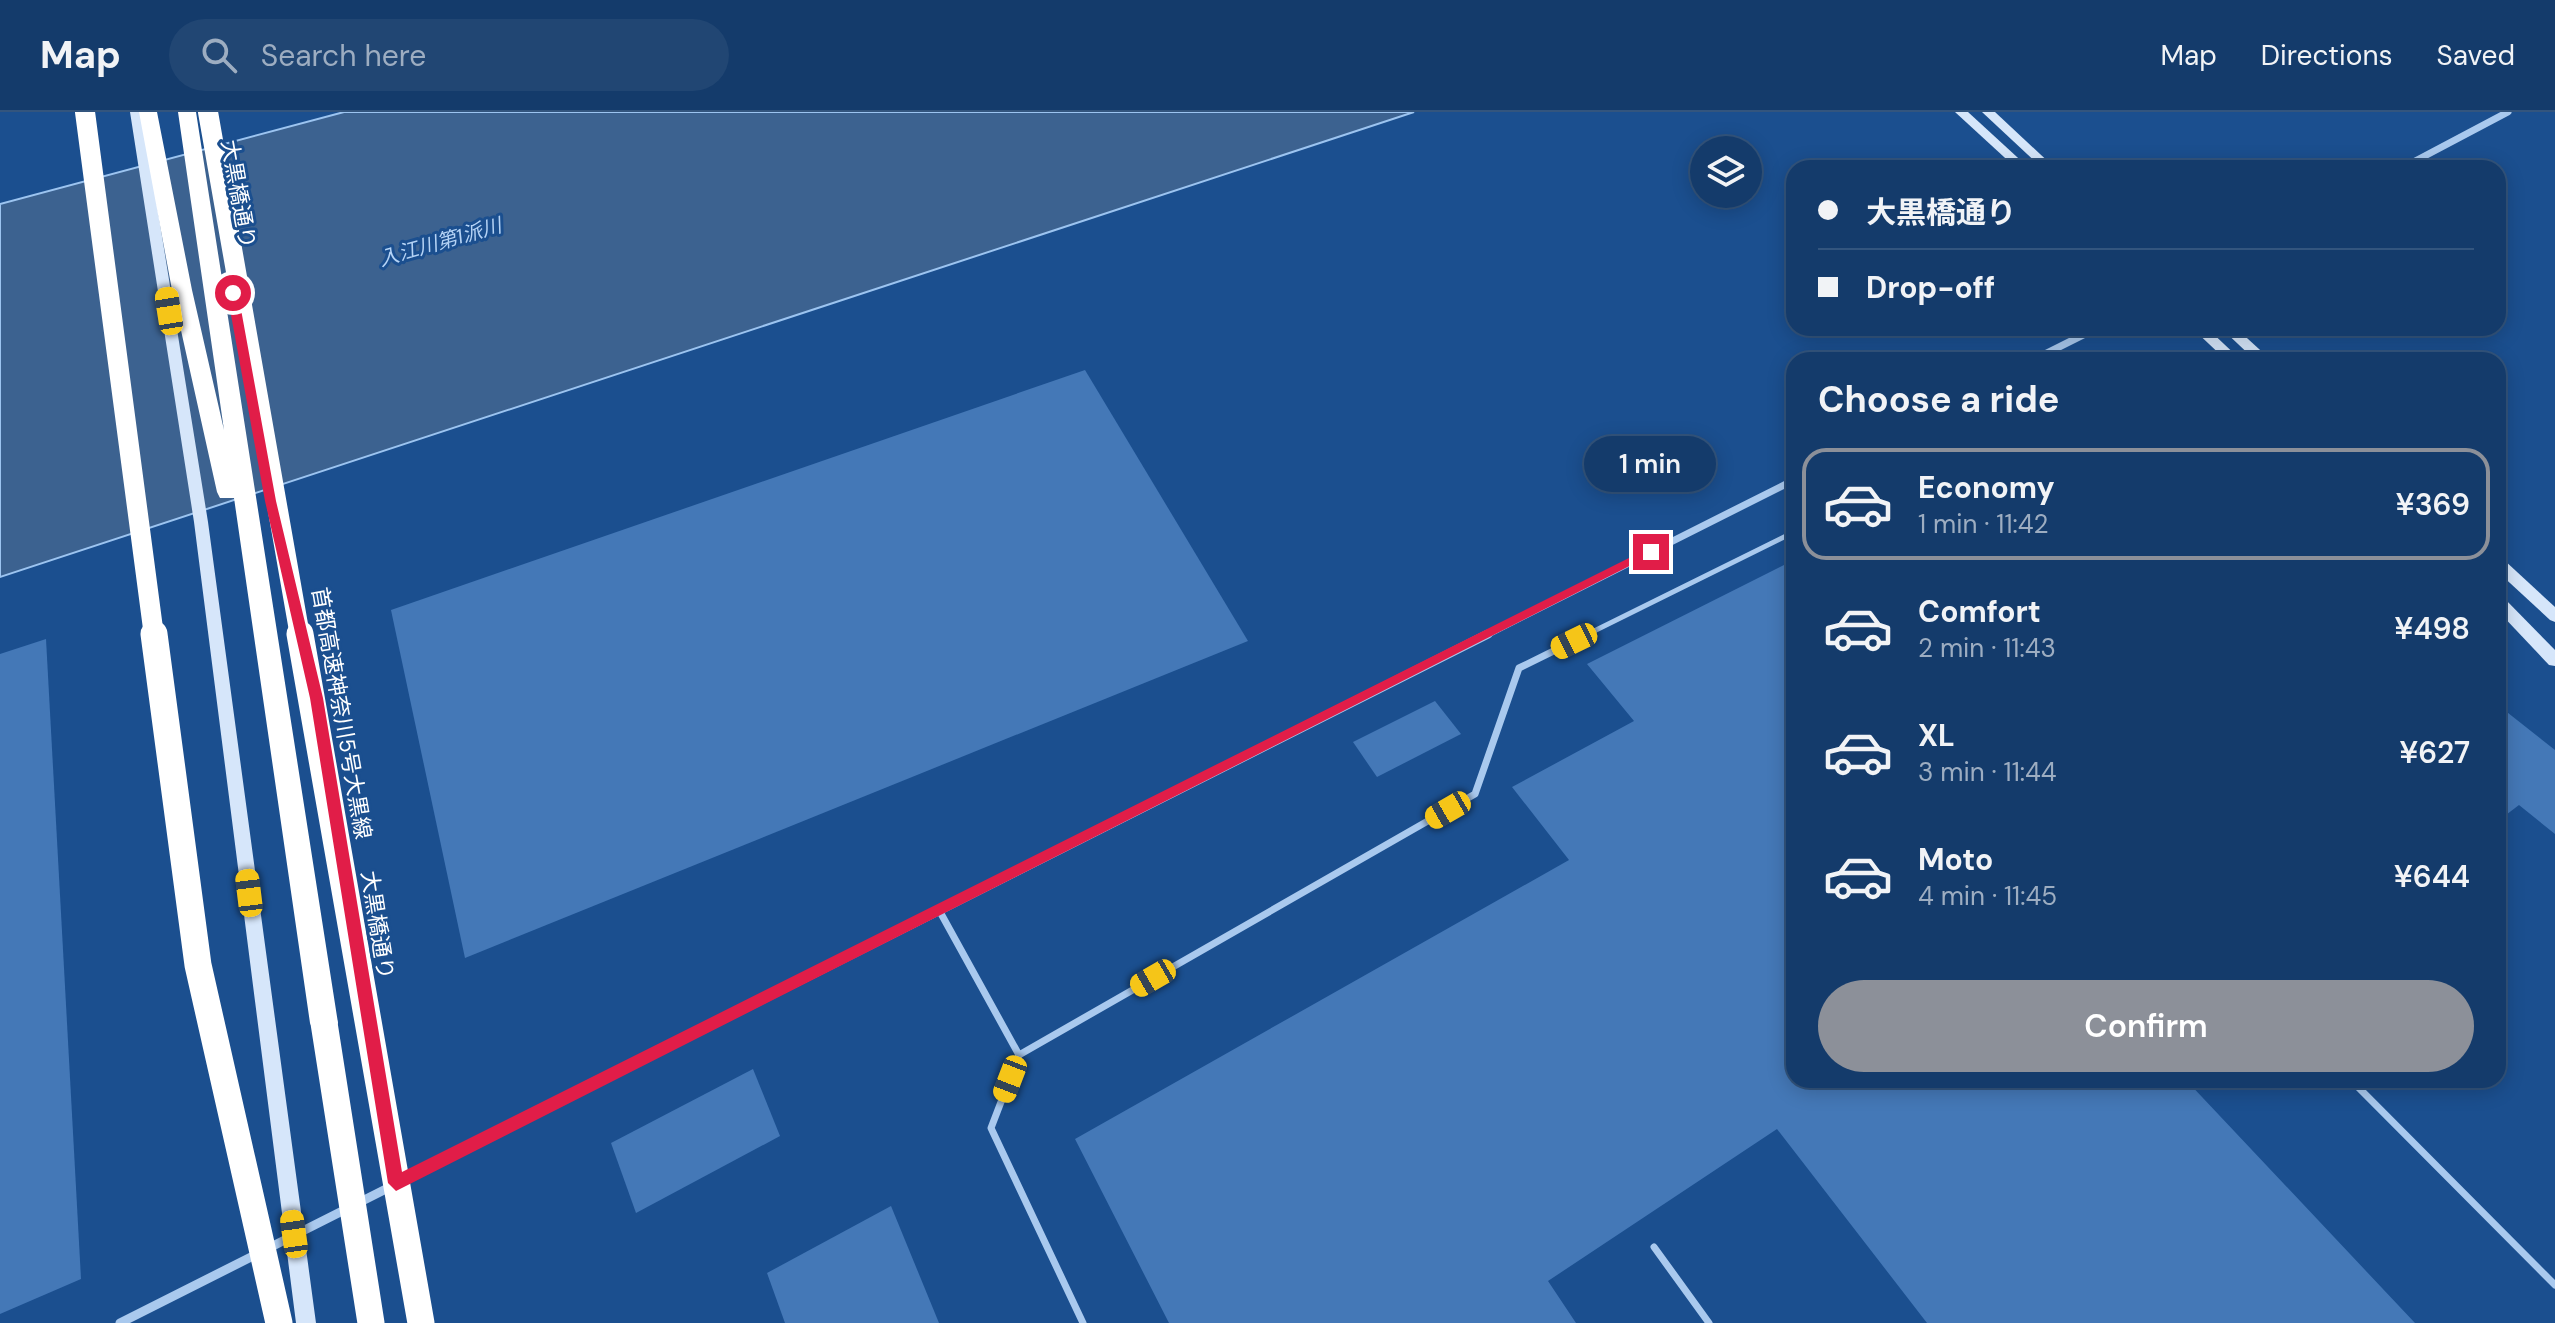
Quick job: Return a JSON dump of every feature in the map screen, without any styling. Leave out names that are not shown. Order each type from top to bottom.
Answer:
[{"type":"highway","points":[[85,112],[198,965],[279,1323]]},
{"type":"highway","points":[[148,112],[182,290],[270,674]]},
{"type":"highway","points":[[187,112],[371,1323]]},
{"type":"highway","name":"首都高速神奈川5号大黒線","points":[[208,112],[420,1323]]},
{"type":"street","points":[[136,112],[201,522],[306,1323]]},
{"type":"street","name":"大黒橋通り","points":[[199,112],[271,501],[316,698],[420,1323]]},
{"type":"street","points":[[1961,112],[2014,160]]},
{"type":"street","points":[[1988,112],[2040,160]]},
{"type":"street","points":[[2417,160],[2508,112]]},
{"type":"street","points":[[2049,352],[2081,336]]},
{"type":"street","points":[[2208,336],[2225,352]]},
{"type":"street","points":[[2237,336],[2255,352]]},
{"type":"street","points":[[120,1323],[1786,484]]},
{"type":"street","points":[[2506,570],[2555,616]]},
{"type":"street","points":[[2506,609],[2555,660]]},
{"type":"lane","points":[[1083,1323],[991,1128],[1019,1055],[1475,794],[1519,668],[1786,536]]},
{"type":"lane","points":[[939,910],[1019,1055]]},
{"type":"lane","points":[[2359,1088],[2555,1285]]},
{"type":"lane","points":[[1654,1247],[1709,1323]]},
{"type":"water","name":"入江川第1派川","points":[[344,112],[1414,112],[0,577],[0,204]]},
{"type":"building","points":[[1085,370],[1248,641],[465,958],[391,610]]},
{"type":"building","points":[[1786,564],[1786,1088],[2194,1088],[2415,1323],[1927,1323],[1777,1129],[1548,1281],[1576,1323],[1169,1323],[1075,1139],[1569,860],[1512,787],[1634,721],[1587,664]]},
{"type":"building","points":[[46,639],[81,1279],[0,1314],[0,654]]},
{"type":"building","points":[[1435,701],[1461,734],[1377,777],[1353,742]]},
{"type":"building","points":[[2506,711],[2555,750],[2555,834],[2519,805],[2506,815]]},
{"type":"building","points":[[753,1069],[780,1136],[636,1213],[611,1143]]},
{"type":"building","points":[[891,1206],[939,1323],[785,1323],[767,1273]]},
{"type":"route","points":[[233,293],[271,501],[316,698],[396,1183],[1651,552]]}]
